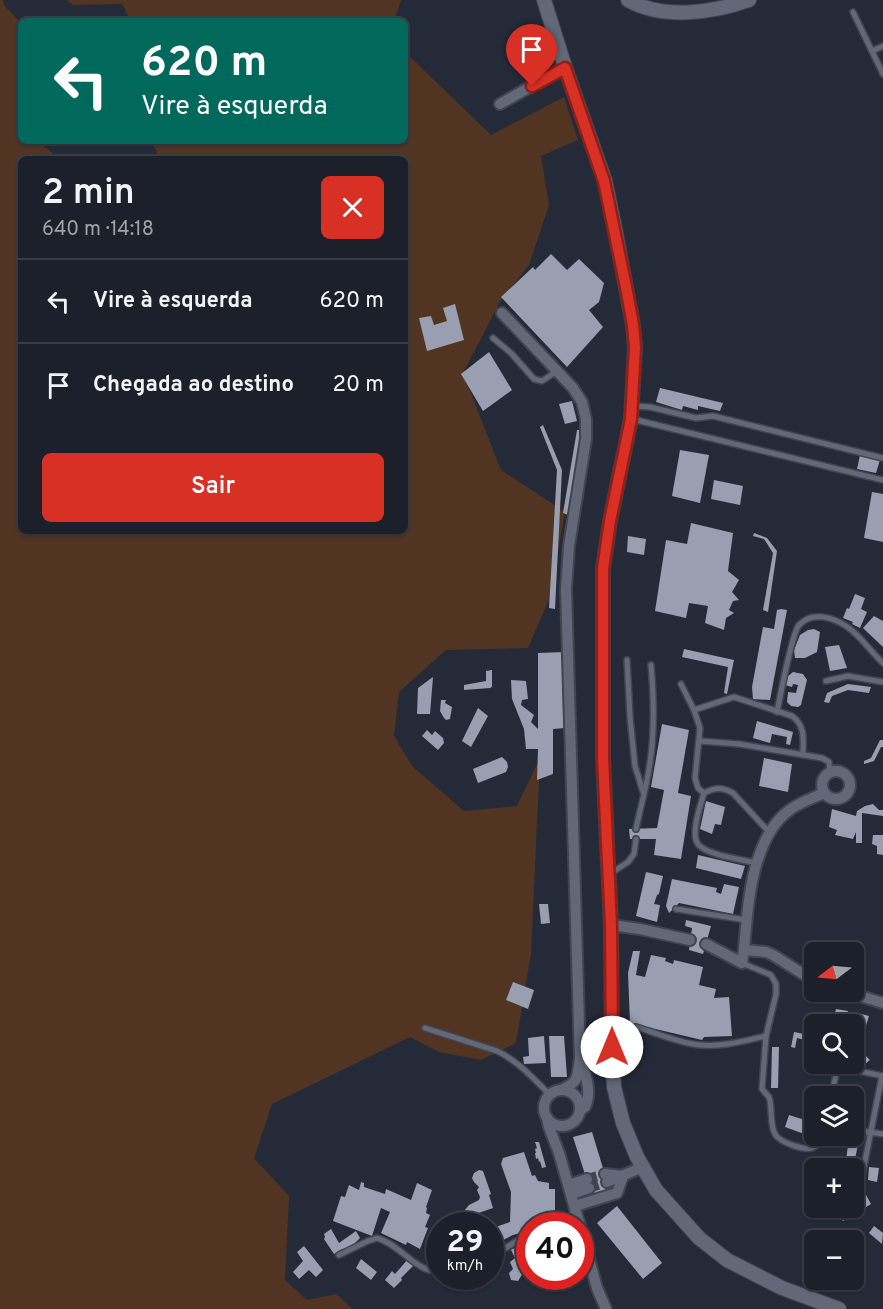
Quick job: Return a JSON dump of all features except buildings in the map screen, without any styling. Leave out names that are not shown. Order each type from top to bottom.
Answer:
[{"type":"street","points":[[544,0],[604,181],[633,325],[635,347],[631,413],[603,569],[603,758],[611,925],[614,1087],[623,1123],[637,1157],[656,1191],[699,1238],[727,1260],[782,1288],[839,1309]]},
{"type":"street","points":[[628,0],[637,5],[669,13],[721,8],[749,0]]},
{"type":"street","points":[[500,104],[565,68]]},
{"type":"street","points":[[502,313],[573,388],[582,402],[586,419],[586,439],[568,546],[566,589],[580,1058],[575,1082],[572,1086],[550,1095],[544,1106],[577,1212]]},
{"type":"street","points":[[838,771],[846,774],[850,781],[850,789],[846,796],[839,800],[830,799],[824,793],[822,785],[824,778],[830,772],[838,771]]},
{"type":"street","points":[[706,944],[742,963],[750,892],[757,863],[769,832],[791,809],[824,793]]},
{"type":"street","points":[[611,925],[690,940]]},
{"type":"street","points":[[744,950],[766,952],[804,975]]},
{"type":"street","points":[[864,997],[883,1003]]},
{"type":"street","points":[[580,1058],[588,1087],[587,1102],[580,1110]]},
{"type":"street","points":[[559,1153],[562,1132],[574,1121],[580,1110],[573,1094],[561,1090]]},
{"type":"street","points":[[547,1118],[557,1125],[569,1124]]},
{"type":"street","points":[[606,1178],[623,1176],[643,1167]]},
{"type":"street","points":[[575,1206],[617,1193],[623,1176]]},
{"type":"street","points":[[570,1189],[588,1184]]},
{"type":"street","points":[[594,1277],[606,1309]]},
{"type":"lane","points":[[853,12],[883,74]]},
{"type":"lane","points":[[872,51],[883,46]]},
{"type":"lane","points":[[493,338],[511,353],[534,379],[542,381],[557,371]]},
{"type":"lane","points":[[631,413],[650,407],[696,418],[713,416],[883,458]]},
{"type":"lane","points":[[631,413],[883,480]]},
{"type":"lane","points":[[777,712],[795,630],[805,620],[823,616],[849,627],[883,663]]},
{"type":"lane","points":[[627,660],[635,766],[643,793]]},
{"type":"lane","points":[[636,829],[652,747],[651,665]]},
{"type":"lane","points":[[826,681],[848,676],[883,682]]},
{"type":"lane","points":[[681,684],[700,728],[695,778],[698,788],[704,793]]},
{"type":"lane","points":[[694,710],[734,697],[792,716],[799,721],[802,728],[803,755]]},
{"type":"lane","points":[[700,741],[739,744],[826,760],[830,766],[830,772]]},
{"type":"lane","points":[[757,863],[712,852],[697,844],[695,832],[704,793],[718,787],[733,793],[769,832]]},
{"type":"lane","points":[[608,875],[628,862],[634,854],[636,839]]},
{"type":"lane","points":[[676,909],[746,920]]},
{"type":"lane","points":[[742,963],[771,975],[776,984],[776,994],[766,1036],[762,1089],[771,1101],[773,1130],[776,1137],[805,1149],[812,1149],[816,1146]]},
{"type":"lane","points":[[636,1027],[700,1045],[738,1043],[766,1036]]},
{"type":"lane","points":[[425,1028],[508,1056],[550,1095]]},
{"type":"lane","points":[[833,1086],[838,1070],[845,1068],[882,1076],[864,1166]]},
{"type":"lane","points":[[864,1131],[883,1134]]},
{"type":"lane","points":[[339,1255],[377,1238],[392,1245],[426,1269]]},
{"type":"shaded area","points":[[0,0],[3,0],[4,5],[18,20],[18,144],[41,144],[56,156],[18,156],[18,534],[408,534],[408,156],[156,156],[157,151],[152,144],[408,144],[408,55],[491,135],[564,97],[578,140],[541,156],[549,205],[529,265],[501,300],[463,373],[501,470],[565,512],[549,599],[528,648],[446,650],[399,692],[394,736],[413,767],[464,811],[517,806],[540,758],[531,954],[516,1043],[481,1060],[439,1052],[410,1037],[272,1104],[254,1158],[289,1196],[285,1280],[307,1300],[336,1294],[353,1309],[0,1309]]},
{"type":"shaded area","points":[[66,0],[401,0],[395,18],[129,18],[122,4],[73,5]]},
{"type":"tunnel","points":[[587,1179],[605,1174]]},
{"type":"tunnel","points":[[589,1188],[607,1182]]},
{"type":"route","points":[[532,86],[565,68],[604,181],[627,292],[635,347],[631,419],[610,521],[603,569],[603,758],[611,925],[612,1047]]}]
